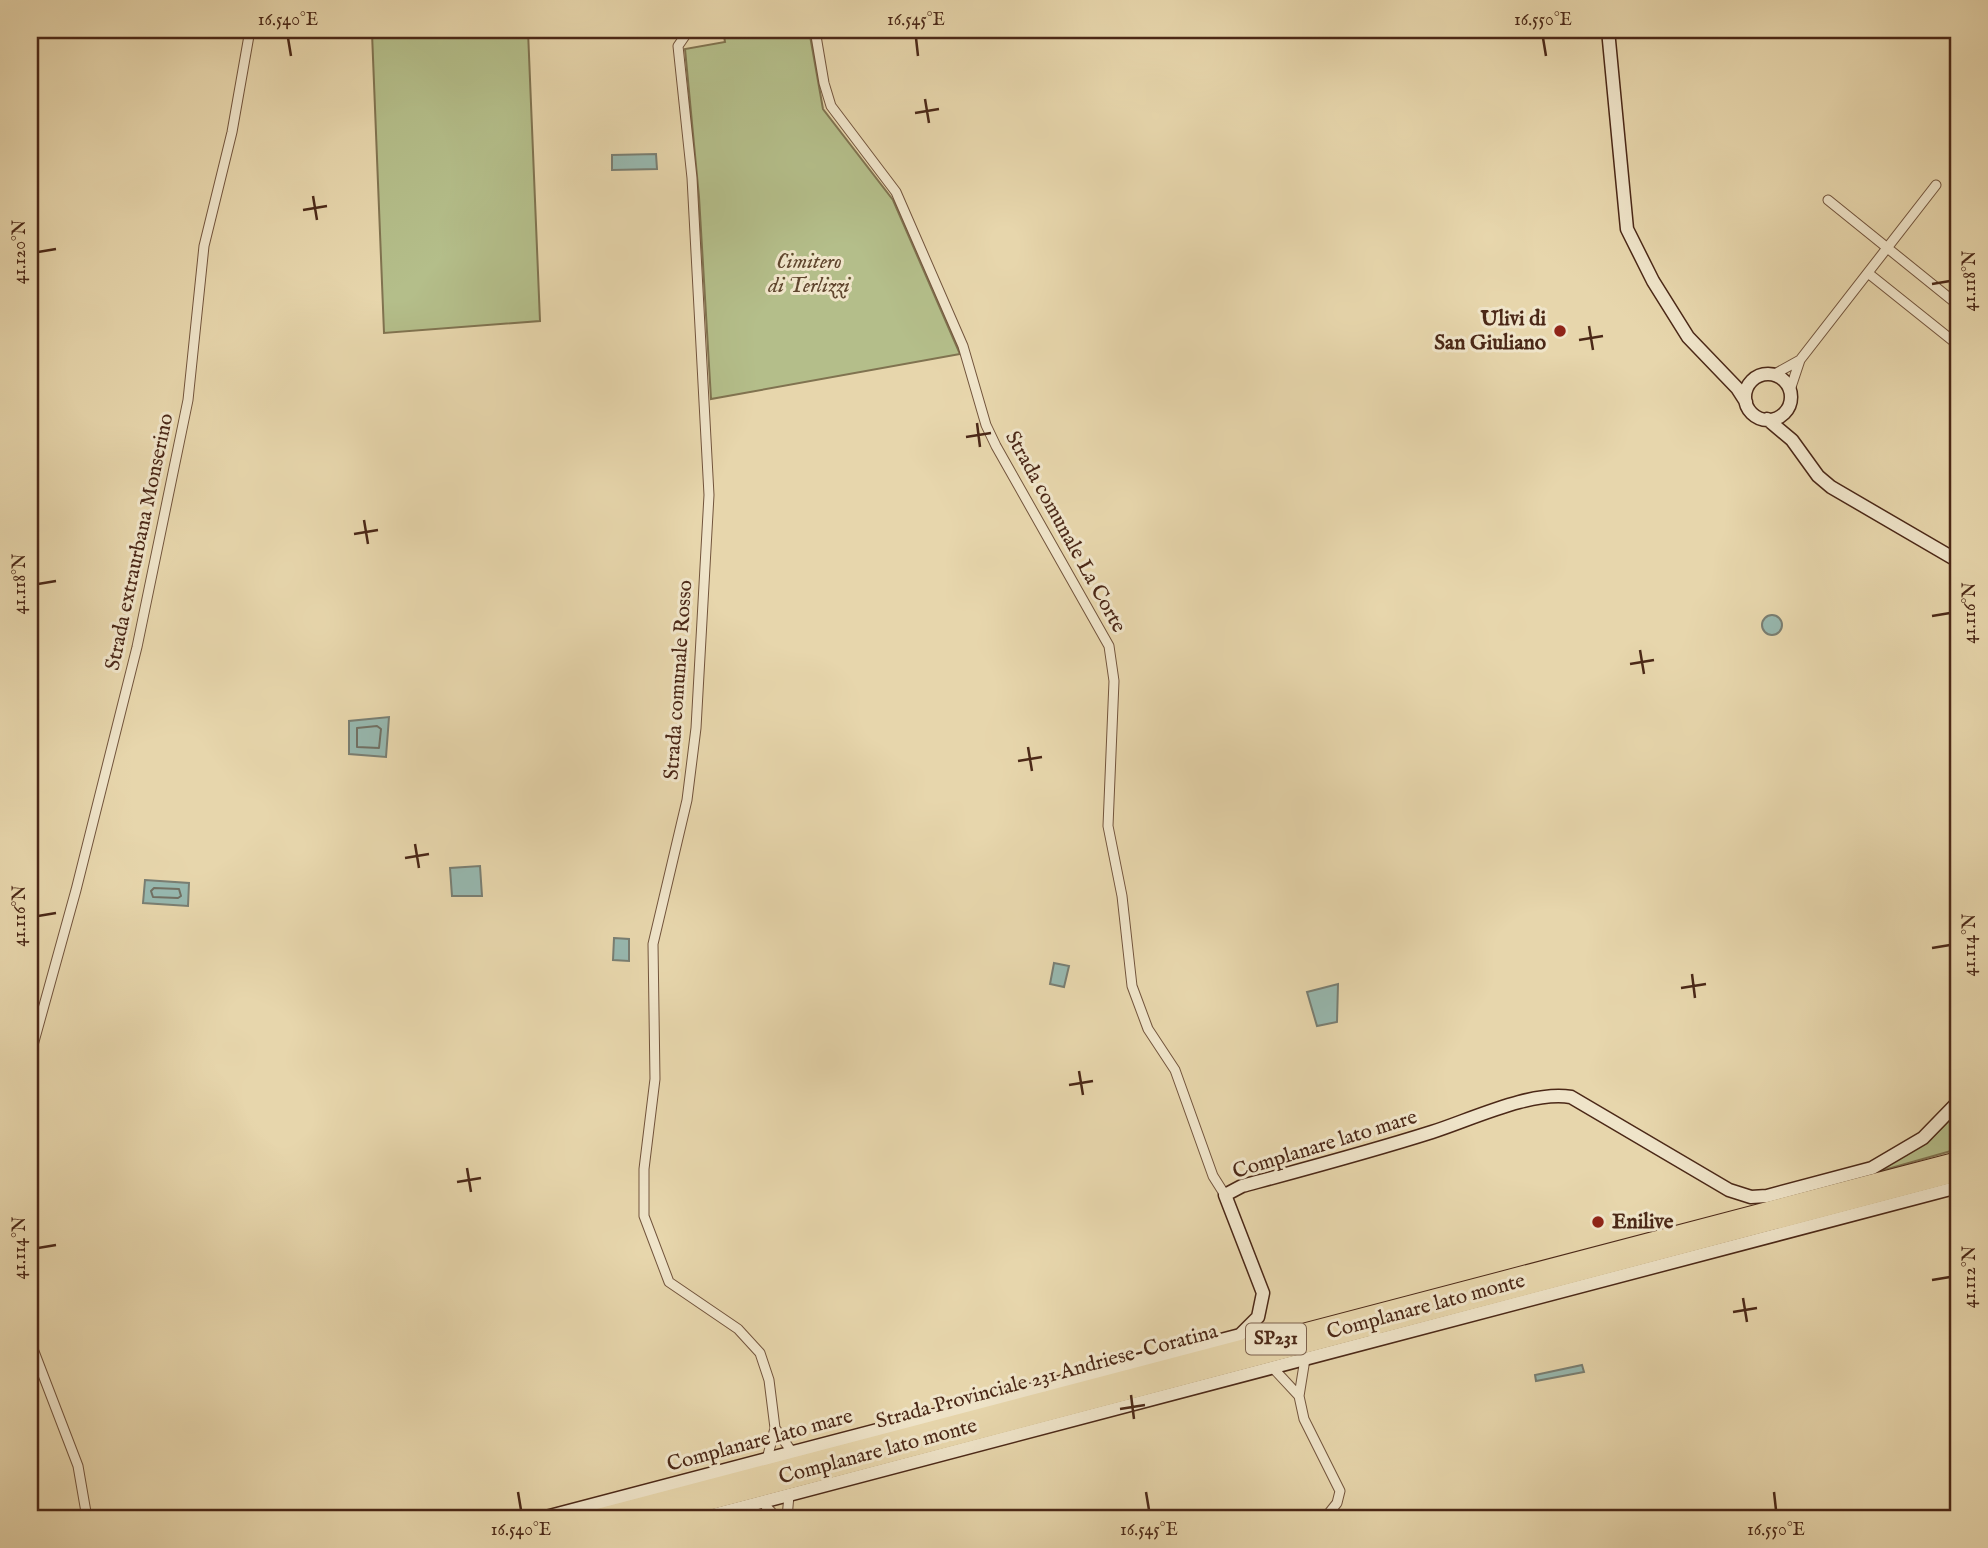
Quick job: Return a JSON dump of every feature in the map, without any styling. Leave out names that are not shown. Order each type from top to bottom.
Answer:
[{"type":"highway","name":"Strada Provinciale 231 Andriese-Coratina","points":[[594,1518],[1958,1159]]},
{"type":"highway","name":"Strada Provinciale 231 Andriese-Coratina","points":[[647,1518],[1958,1173]]},
{"type":"street","name":"Strada extraurbana Monserino","points":[[30,1056],[76,890],[137,647],[188,400],[204,246],[232,132],[250,30]]},
{"type":"street","name":"Strada comunale Rosso","points":[[688,30],[678,46],[691,178],[709,495],[696,728],[687,800],[653,944],[655,1079],[644,1169],[644,1216],[668,1282],[738,1329],[757,1348],[769,1380],[775,1428],[767,1459]]},
{"type":"street","name":"Strada comunale La Corte","points":[[815,30],[831,106],[897,192],[963,346],[991,436],[1109,646],[1114,681],[1108,826],[1122,897],[1132,986],[1149,1029],[1181,1082],[1213,1176],[1225,1195]]},
{"type":"street","points":[[1608,30],[1627,229],[1678,322],[1701,353],[1725,375],[1754,414],[1767,419],[1792,440],[1818,475],[1831,487],[1958,561]]},
{"type":"street","points":[[1792,440],[1786,411],[1800,359],[1936,185]]},
{"type":"street","points":[[1828,200],[1958,306]]},
{"type":"street","points":[[1868,273],[1958,345]]},
{"type":"street","points":[[1725,375],[1756,378],[1773,375],[1800,359]]},
{"type":"street","points":[[1773,375],[1782,379],[1790,390]]},
{"type":"street","points":[[1746,402],[1747,388],[1756,378]]},
{"type":"street","points":[[1767,419],[1786,411]]},
{"type":"street","name":"Complanare lato mare","points":[[542,1518],[1240,1335],[1258,1317],[1263,1293],[1225,1195],[1241,1186],[1348,1158],[1539,1098],[1559,1096],[1576,1099],[1729,1190],[1762,1197],[1884,1163],[1923,1138],[1958,1102]]},
{"type":"street","name":"Complanare lato monte","points":[[701,1518],[1958,1187]]},
{"type":"street","points":[[30,1341],[78,1466],[87,1518]]},
{"type":"street","points":[[1298,1396],[1305,1359]]},
{"type":"street","points":[[1273,1368],[1298,1396],[1311,1436],[1339,1486],[1337,1503],[1325,1518]]},
{"type":"street","name":"Strada comunale Rosso","points":[[775,1428],[792,1452]]},
{"type":"street","points":[[787,1518],[789,1495]]},
{"type":"street","points":[[762,1502],[777,1518]]},
{"type":"green space","name":"Cimitero di Terlizzi","points":[[723,30],[809,30],[823,109],[893,200],[960,354],[711,399],[699,197],[685,49],[725,42]]},
{"type":"green space","points":[[528,31],[540,321],[384,333],[372,33]]},
{"type":"green space","points":[[1958,1111],[1958,1149],[1877,1172],[1928,1142]]},
{"type":"water","points":[[656,154],[657,169],[612,170],[612,155]]},
{"type":"water","points":[[1772,615],[1779,618],[1782,625],[1779,632],[1772,635],[1765,632],[1762,625],[1765,618]]},
{"type":"water","points":[[389,717],[386,757],[349,754],[349,721]]},
{"type":"water","points":[[480,866],[482,896],[452,896],[450,868]]},
{"type":"water","points":[[145,880],[189,883],[188,906],[143,903]]},
{"type":"water","points":[[614,938],[629,939],[629,961],[613,960]]},
{"type":"water","points":[[1054,963],[1069,966],[1064,987],[1050,984]]},
{"type":"water","points":[[1338,984],[1337,1022],[1317,1026],[1307,992]]},
{"type":"water","points":[[1582,1365],[1584,1372],[1536,1381],[1535,1375]]},
{"type":"place","name":"Ulivi di San Giuliano","points":[[1560,331]]},
{"type":"place","name":"Enilive","points":[[1598,1222]]}]
